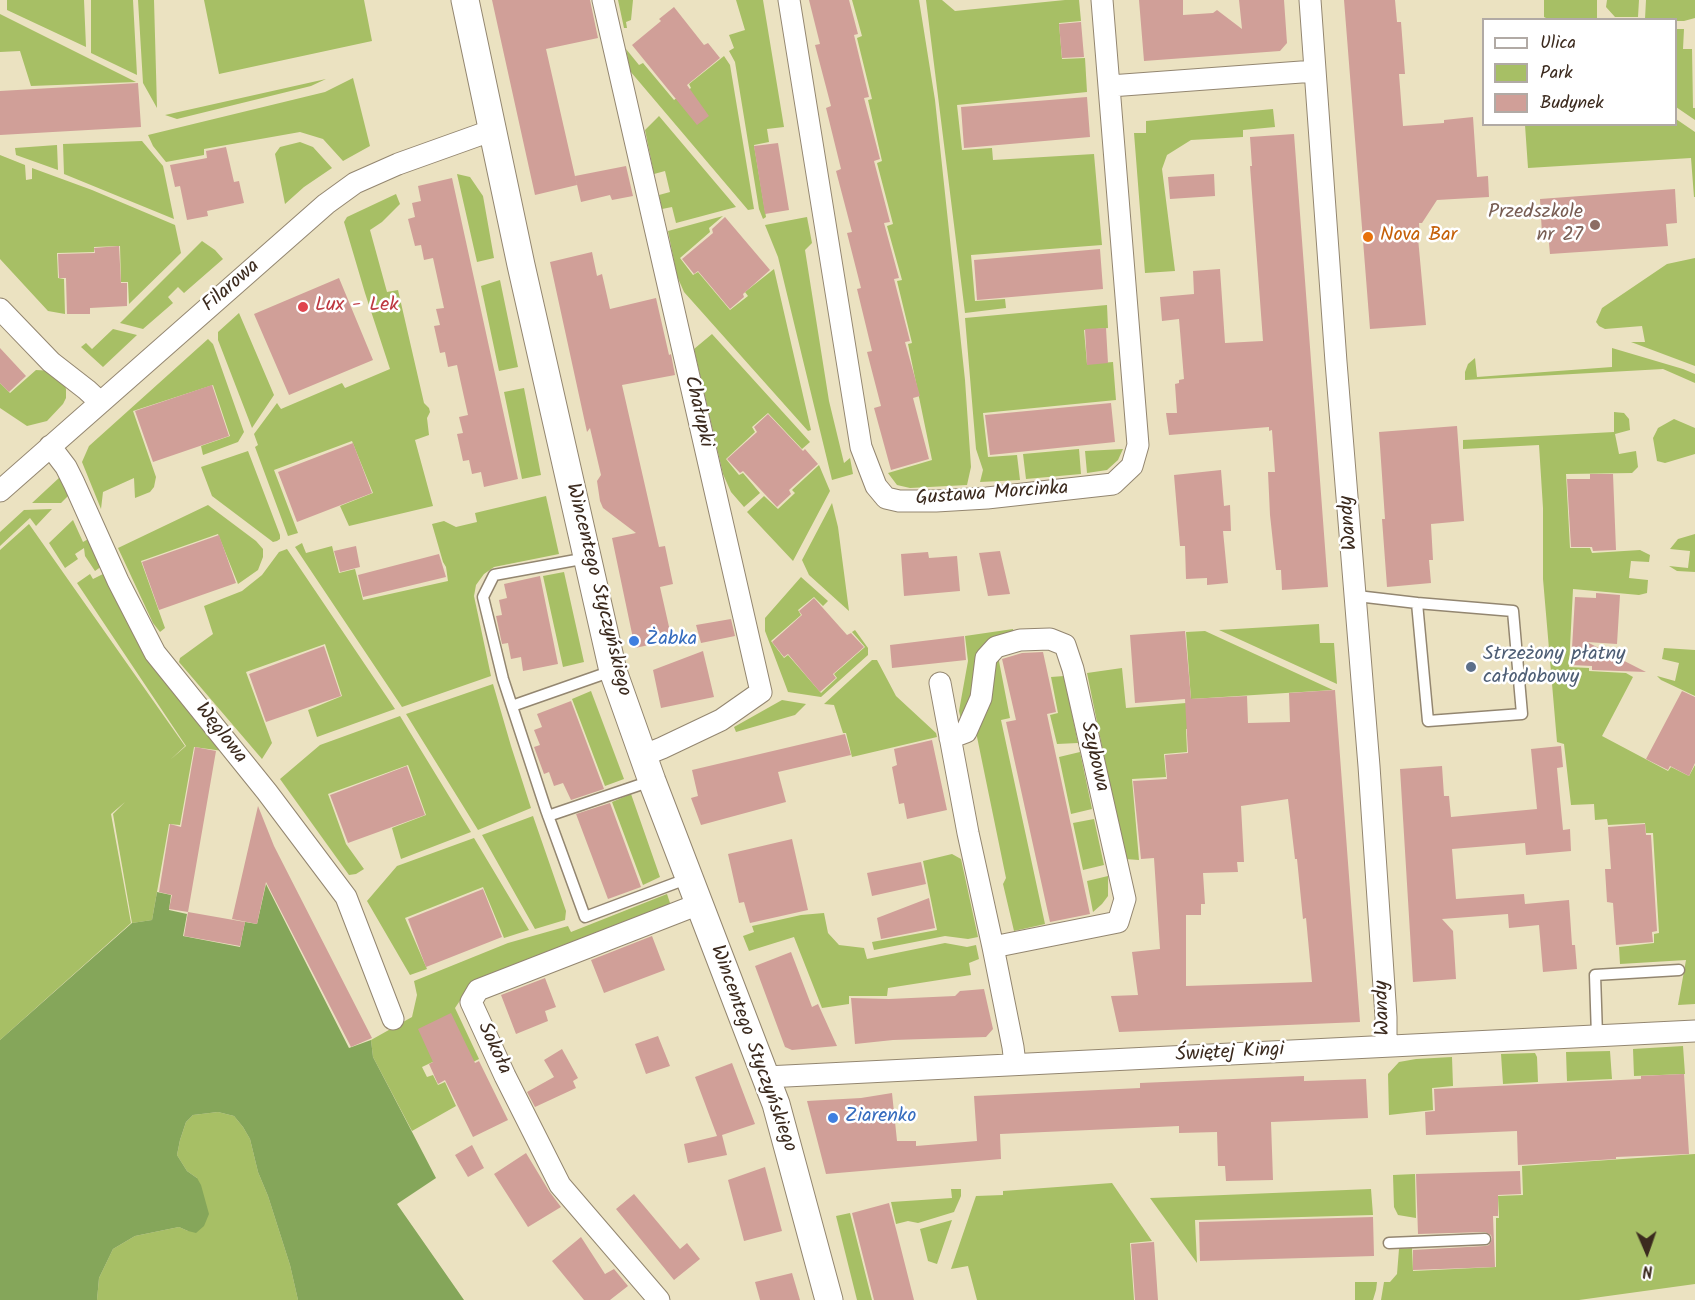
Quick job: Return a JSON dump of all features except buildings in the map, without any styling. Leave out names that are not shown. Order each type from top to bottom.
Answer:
[{"type":"street","name":"Wincentego Styczyńskiego","points":[[465,0],[613,671],[642,756],[766,1077],[781,1121],[829,1300]]},
{"type":"street","name":"Chałupki","points":[[603,0],[761,692],[721,720],[642,756]]},
{"type":"street","name":"Gustawa Morcinka","points":[[789,0],[861,447],[876,486],[886,498],[899,501],[987,498],[1113,484],[1132,466],[1138,445],[1102,0]]},
{"type":"street","name":"Wandy","points":[[1310,0],[1337,374],[1356,596],[1386,1017],[1386,1046]]},
{"type":"street","points":[[1110,86],[1315,71]]},
{"type":"street","name":"Filarowa","points":[[0,491],[326,204],[355,183],[398,164],[493,130]]},
{"type":"street","points":[[0,309],[51,362],[100,402]]},
{"type":"street","name":"Węglowa","points":[[50,446],[66,467],[118,581],[155,653],[267,792],[346,897],[393,1018]]},
{"type":"street","name":"Szybowa","points":[[950,738],[966,732],[981,698],[986,658],[996,647],[1020,640],[1050,639],[1065,645],[1073,669],[1125,900],[1118,922],[993,947]]},
{"type":"street","points":[[940,683],[1015,1064]]},
{"type":"street","name":"Sokoła","points":[[659,1300],[560,1185],[471,1002],[478,990],[699,904]]},
{"type":"street","name":"Świętej Kingi","points":[[766,1077],[1695,1031]]},
{"type":"lane","points":[[587,558],[494,575],[483,597],[503,679],[548,816],[585,917],[689,878]]},
{"type":"lane","points":[[1356,596],[1513,611],[1522,714],[1428,721],[1417,603]]},
{"type":"lane","points":[[512,706],[613,671]]},
{"type":"lane","points":[[548,816],[652,781]]},
{"type":"lane","points":[[1597,1036],[1595,975],[1679,970]]},
{"type":"lane","points":[[1389,1243],[1485,1239]]},
{"type":"green space","points":[[7,0],[84,0],[86,47],[7,10]]},
{"type":"green space","points":[[91,0],[133,0],[137,75],[91,53]]},
{"type":"green space","points":[[138,0],[154,0],[157,108],[143,83]]},
{"type":"green space","points":[[204,0],[364,0],[372,41],[219,74]]},
{"type":"green space","points":[[618,0],[633,0],[631,20],[626,22],[627,28],[624,28]]},
{"type":"green space","points":[[736,0],[763,0],[784,127],[767,129],[769,142],[754,145],[766,217],[763,219],[759,209],[735,62],[729,51],[734,48],[729,35],[745,30]]},
{"type":"green space","points":[[852,0],[919,0],[935,100],[965,380],[971,467],[967,485],[910,488],[897,485],[888,473],[932,460],[908,344],[912,343],[897,281],[902,280],[887,226],[893,224],[877,163],[882,161],[868,100],[872,99],[857,38],[862,36]]},
{"type":"green space","points":[[926,0],[942,0],[955,11],[1079,0],[1081,21],[1059,23],[1062,59],[1085,58],[1087,92],[957,105],[962,150],[992,148],[993,160],[1094,154],[1102,245],[971,255],[975,301],[1005,299],[1006,308],[965,313]]},
{"type":"green space","points":[[1544,0],[1597,0],[1597,18],[1544,17]]},
{"type":"green space","points":[[1607,0],[1639,0],[1638,17],[1615,17],[1606,7]]},
{"type":"green space","points":[[1646,0],[1695,0],[1695,18],[1677,21],[1677,18],[1645,18]]},
{"type":"green space","points":[[0,14],[136,82],[31,86],[20,51],[0,52]]},
{"type":"green space","points":[[1677,29],[1684,29],[1683,49],[1692,49],[1695,120],[1677,108]]},
{"type":"green space","points":[[626,49],[639,65],[643,63],[674,100],[691,88],[689,84],[724,56],[730,65],[754,209],[748,210],[630,71]]},
{"type":"green space","points":[[353,78],[370,146],[343,161],[323,139],[300,132],[204,149],[204,155],[166,162],[153,146],[148,135],[325,92]]},
{"type":"green space","points":[[326,79],[311,86],[177,119],[165,115]]},
{"type":"green space","points":[[1273,109],[1275,127],[1243,130],[1243,137],[1191,140],[1167,155],[1162,169],[1175,271],[1145,273],[1134,133],[1146,133],[1146,121]]},
{"type":"green space","points":[[659,116],[736,207],[676,223],[672,207],[662,209],[659,195],[670,192],[665,171],[654,174],[645,130]]},
{"type":"green space","points":[[1677,120],[1695,132],[1695,197],[1691,158],[1528,168],[1525,126],[1677,126]]},
{"type":"green space","points":[[142,141],[163,166],[174,219],[64,174],[63,144]]},
{"type":"green space","points":[[300,142],[313,147],[332,168],[304,187],[285,204],[275,154],[280,147]]},
{"type":"green space","points":[[57,145],[58,170],[16,155],[15,148]]},
{"type":"green space","points":[[0,155],[25,165],[26,180],[32,179],[32,168],[175,225],[181,253],[129,304],[128,282],[121,282],[120,246],[94,247],[94,252],[57,253],[58,278],[64,279],[65,314],[48,311],[0,259]]},
{"type":"green space","points":[[457,174],[470,177],[483,196],[494,258],[477,262]]},
{"type":"green space","points":[[396,194],[400,204],[382,222],[370,230],[387,292],[398,290],[424,403],[430,412],[427,418],[429,435],[415,440],[433,506],[349,526],[340,506],[373,493],[352,441],[274,470],[298,533],[288,536],[255,447],[258,445],[254,434],[277,403],[281,409],[342,383],[345,388],[390,369],[344,222],[347,217]]},
{"type":"green space","points":[[723,216],[709,228],[710,232],[680,258],[693,275],[698,272],[730,310],[748,296],[745,292],[774,269],[811,430],[808,431],[684,292],[677,276],[668,231]]},
{"type":"green space","points":[[807,217],[812,243],[805,250],[829,401],[844,463],[850,458],[853,474],[832,480],[778,257],[765,225]]},
{"type":"green space","points":[[202,241],[223,259],[184,293],[178,287],[168,297],[173,303],[143,329],[120,323]]},
{"type":"green space","points":[[1695,258],[1695,366],[1631,342],[1645,342],[1642,326],[1605,329],[1596,322],[1602,308],[1667,264]]},
{"type":"green space","points":[[500,280],[518,367],[499,371],[481,286]]},
{"type":"green space","points":[[1107,305],[1108,328],[1084,330],[1087,364],[1113,362],[1116,400],[983,413],[988,457],[1017,455],[1020,480],[980,482],[983,470],[976,449],[965,318]]},
{"type":"green space","points":[[239,313],[274,395],[252,428],[218,340],[218,332]]},
{"type":"green space","points":[[113,329],[137,335],[103,367],[81,347],[86,343],[92,349]]},
{"type":"green space","points":[[712,334],[810,442],[802,449],[768,413],[752,427],[755,432],[726,459],[739,475],[743,473],[760,493],[744,507],[731,492],[723,474],[694,349]]},
{"type":"green space","points":[[208,339],[213,344],[244,432],[238,442],[203,455],[201,446],[230,436],[213,385],[133,411],[156,477],[154,487],[150,492],[135,498],[134,478],[103,492],[101,509],[82,462],[89,446]]},
{"type":"green space","points":[[1612,348],[1695,374],[1695,383],[1663,369],[1465,380],[1468,364],[1475,358],[1477,377],[1612,367]]},
{"type":"green space","points":[[36,370],[54,371],[62,379],[66,389],[66,398],[47,421],[27,426],[0,408],[0,383],[10,393]]},
{"type":"green space","points":[[524,388],[541,475],[522,479],[504,392]]},
{"type":"green space","points":[[1614,412],[1624,413],[1629,419],[1630,430],[1615,434],[1619,454],[1636,451],[1638,467],[1632,473],[1566,474],[1570,548],[1590,548],[1592,553],[1640,550],[1650,555],[1649,562],[1631,561],[1629,578],[1648,580],[1647,593],[1639,595],[1573,589],[1569,667],[1589,668],[1589,671],[1626,673],[1633,677],[1602,736],[1668,771],[1671,767],[1689,776],[1695,765],[1695,1004],[1678,1005],[1686,960],[1620,964],[1619,947],[1654,943],[1654,934],[1659,933],[1653,833],[1646,833],[1645,823],[1608,825],[1607,819],[1595,820],[1594,804],[1571,805],[1564,744],[1557,742],[1543,579],[1543,508],[1539,445],[1463,449],[1463,440],[1614,432]]},
{"type":"green space","points":[[1674,419],[1695,428],[1695,454],[1665,463],[1657,461],[1653,438],[1658,428]]},
{"type":"green space","points":[[1079,449],[1081,474],[1026,479],[1023,454]]},
{"type":"green space","points":[[1123,449],[1118,460],[1107,470],[1087,473],[1085,451]]},
{"type":"green space","points":[[248,451],[280,535],[277,541],[273,542],[212,496],[201,467]]},
{"type":"green space","points":[[819,465],[830,491],[793,561],[747,512],[764,496],[778,509],[795,493],[792,490]]},
{"type":"green space","points":[[60,477],[71,493],[61,503],[32,503]]},
{"type":"green space","points":[[546,496],[559,554],[494,567],[484,574],[476,585],[474,596],[491,676],[402,707],[295,547],[302,543],[306,553],[332,546],[339,573],[355,569],[363,600],[448,581],[446,567],[432,524],[444,521],[456,527],[477,522],[475,513]]},
{"type":"green space","points":[[832,503],[838,527],[849,611],[809,575],[802,560]]},
{"type":"green space","points":[[208,505],[256,541],[263,549],[263,557],[258,570],[238,584],[218,534],[141,561],[165,628],[160,632],[153,623],[118,548]]},
{"type":"green space","points":[[52,509],[36,526],[30,518],[0,546],[0,532],[24,510]]},
{"type":"green space","points":[[73,520],[83,542],[90,538],[102,566],[95,571],[85,556],[84,548],[75,554],[78,559],[65,568],[49,543]]},
{"type":"green space","points":[[29,524],[185,746],[170,760],[186,746],[77,583],[90,574],[93,579],[105,573],[223,751],[194,747],[180,825],[169,824],[152,920],[132,923],[113,814],[125,802],[111,814],[131,923],[0,1040],[0,550]]},
{"type":"green space","points":[[1695,534],[1695,572],[1677,571],[1669,566],[1688,568],[1690,551],[1670,549],[1678,539]]},
{"type":"green space","points":[[287,549],[395,709],[317,737],[308,710],[342,696],[325,644],[246,672],[272,743],[262,759],[179,662],[180,658],[213,634],[204,606],[242,591],[262,575],[279,552]]},
{"type":"green space","points":[[564,572],[584,662],[563,667],[543,576]]},
{"type":"green space","points":[[801,577],[828,601],[823,606],[814,597],[798,610],[801,615],[771,641],[784,658],[788,655],[821,693],[837,678],[834,674],[865,647],[852,632],[855,630],[868,648],[868,655],[821,697],[788,692],[765,631],[765,618]]},
{"type":"green space","points":[[1319,624],[1320,643],[1334,643],[1337,684],[1219,630]]},
{"type":"green space","points":[[1013,629],[1014,639],[994,644],[962,724],[959,711],[968,661],[965,636]]},
{"type":"green space","points":[[1205,631],[1333,690],[1191,699],[1186,632]]},
{"type":"green space","points":[[1664,648],[1695,650],[1695,696],[1657,676],[1675,681],[1679,663],[1662,659]]},
{"type":"green space","points":[[998,656],[1010,718],[1001,720],[1045,924],[1014,931],[1003,884],[1006,878],[976,732],[993,663]]},
{"type":"green space","points":[[872,660],[877,660],[896,696],[936,733],[937,737],[852,757],[846,733],[843,733],[834,705],[824,704]]},
{"type":"green space","points":[[1122,668],[1126,708],[1210,701],[1211,728],[1186,729],[1187,752],[1164,754],[1166,777],[1132,779],[1139,860],[1125,859],[1087,673]]},
{"type":"green space","points":[[1064,676],[1078,743],[1057,744],[1050,715],[1058,713],[1051,677]]},
{"type":"green space","points":[[493,684],[531,808],[478,830],[406,714]]},
{"type":"green space","points":[[591,691],[624,779],[605,786],[572,699]]},
{"type":"green space","points":[[782,700],[806,704],[795,715],[736,732],[734,727]]},
{"type":"green space","points":[[400,716],[471,832],[401,859],[392,828],[426,815],[408,765],[328,794],[346,844],[364,869],[349,875],[280,779],[320,745]]},
{"type":"green space","points":[[1080,752],[1092,809],[1071,814],[1059,757]]},
{"type":"green space","points":[[631,794],[660,877],[643,885],[612,802]]},
{"type":"green space","points":[[533,816],[566,911],[565,920],[535,929],[482,835]]},
{"type":"green space","points":[[1094,819],[1104,865],[1083,870],[1073,823]]},
{"type":"green space","points":[[474,838],[529,930],[504,938],[483,887],[405,918],[427,969],[410,975],[367,901],[397,866]]},
{"type":"green space","points":[[952,854],[961,859],[978,937],[968,939],[945,936],[874,950],[872,942],[937,930],[923,861]]},
{"type":"green space","points":[[1108,876],[1108,896],[1093,912],[1087,881]]},
{"type":"green space","points":[[266,884],[349,1048],[371,1040],[373,1057],[436,1178],[397,1204],[464,1300],[298,1300],[290,1265],[258,1172],[250,1139],[234,1116],[218,1112],[193,1115],[186,1122],[177,1155],[187,1171],[197,1178],[201,1185],[209,1214],[204,1226],[196,1233],[179,1227],[135,1236],[113,1249],[99,1278],[97,1300],[0,1300],[0,1040],[132,923],[152,920],[157,892],[171,895],[169,910],[187,914],[183,936],[240,947],[245,922],[257,924]]},
{"type":"green space","points":[[667,894],[671,906],[480,980],[455,1008],[479,1059],[449,1074],[441,1058],[422,1067],[427,1077],[433,1075],[438,1085],[445,1082],[456,1106],[412,1131],[373,1057],[371,1040],[412,1017],[417,995],[414,981],[508,943],[568,926],[571,932]]},
{"type":"green space","points":[[824,913],[828,933],[839,945],[864,948],[867,959],[945,943],[967,947],[976,945],[979,959],[969,963],[971,975],[888,988],[887,996],[849,996],[849,1004],[822,1008],[794,937],[749,951],[743,936],[754,932],[752,926],[801,915]]},
{"type":"green space","points":[[1683,1046],[1685,1074],[1634,1076],[1633,1049]]},
{"type":"green space","points":[[1610,1051],[1612,1079],[1567,1081],[1566,1052]]},
{"type":"green space","points":[[1535,1053],[1538,1082],[1503,1084],[1501,1054]]},
{"type":"green space","points":[[1452,1057],[1453,1086],[1432,1088],[1433,1110],[1389,1115],[1388,1074],[1399,1062]]},
{"type":"green space","points":[[218,1112],[234,1116],[250,1139],[258,1172],[290,1265],[298,1300],[97,1300],[99,1278],[113,1249],[135,1236],[179,1227],[188,1231],[197,1178],[187,1171],[177,1155],[180,1140],[186,1122],[193,1115]]},
{"type":"green space","points":[[1695,1154],[1695,1284],[1579,1300],[1381,1300],[1384,1282],[1390,1282],[1397,1274],[1399,1249],[1412,1248],[1413,1271],[1496,1267],[1498,1196],[1523,1195],[1522,1166]]},
{"type":"green space","points":[[1415,1174],[1416,1218],[1398,1215],[1394,1207],[1393,1175]]},
{"type":"green space","points":[[1112,1183],[1152,1241],[1130,1243],[1134,1300],[977,1300],[968,1266],[951,1269],[976,1196],[1003,1195],[1003,1191]]},
{"type":"green space","points":[[951,1189],[961,1189],[961,1196],[954,1212],[918,1223],[908,1221],[896,1224],[891,1202],[952,1198]]},
{"type":"green space","points":[[1371,1189],[1373,1215],[1195,1220],[1197,1263],[1150,1198]]},
{"type":"green space","points":[[850,1213],[872,1300],[857,1300],[836,1216]]},
{"type":"green space","points":[[952,1220],[937,1264],[928,1261],[920,1229]]},
{"type":"green space","points":[[1355,1282],[1377,1282],[1373,1300],[1355,1300]]},
{"type":"place","name":"Przedszkole nr 27","points":[[1595,225]]},
{"type":"place","name":"Nova Bar","points":[[1368,237]]},
{"type":"place","name":"Lux - Lek","points":[[303,307]]},
{"type":"place","name":"Żabka","points":[[634,641]]},
{"type":"place","name":"Strzeżony płatny całodobowy","points":[[1471,667]]},
{"type":"place","name":"Ziarenko","points":[[833,1118]]}]
